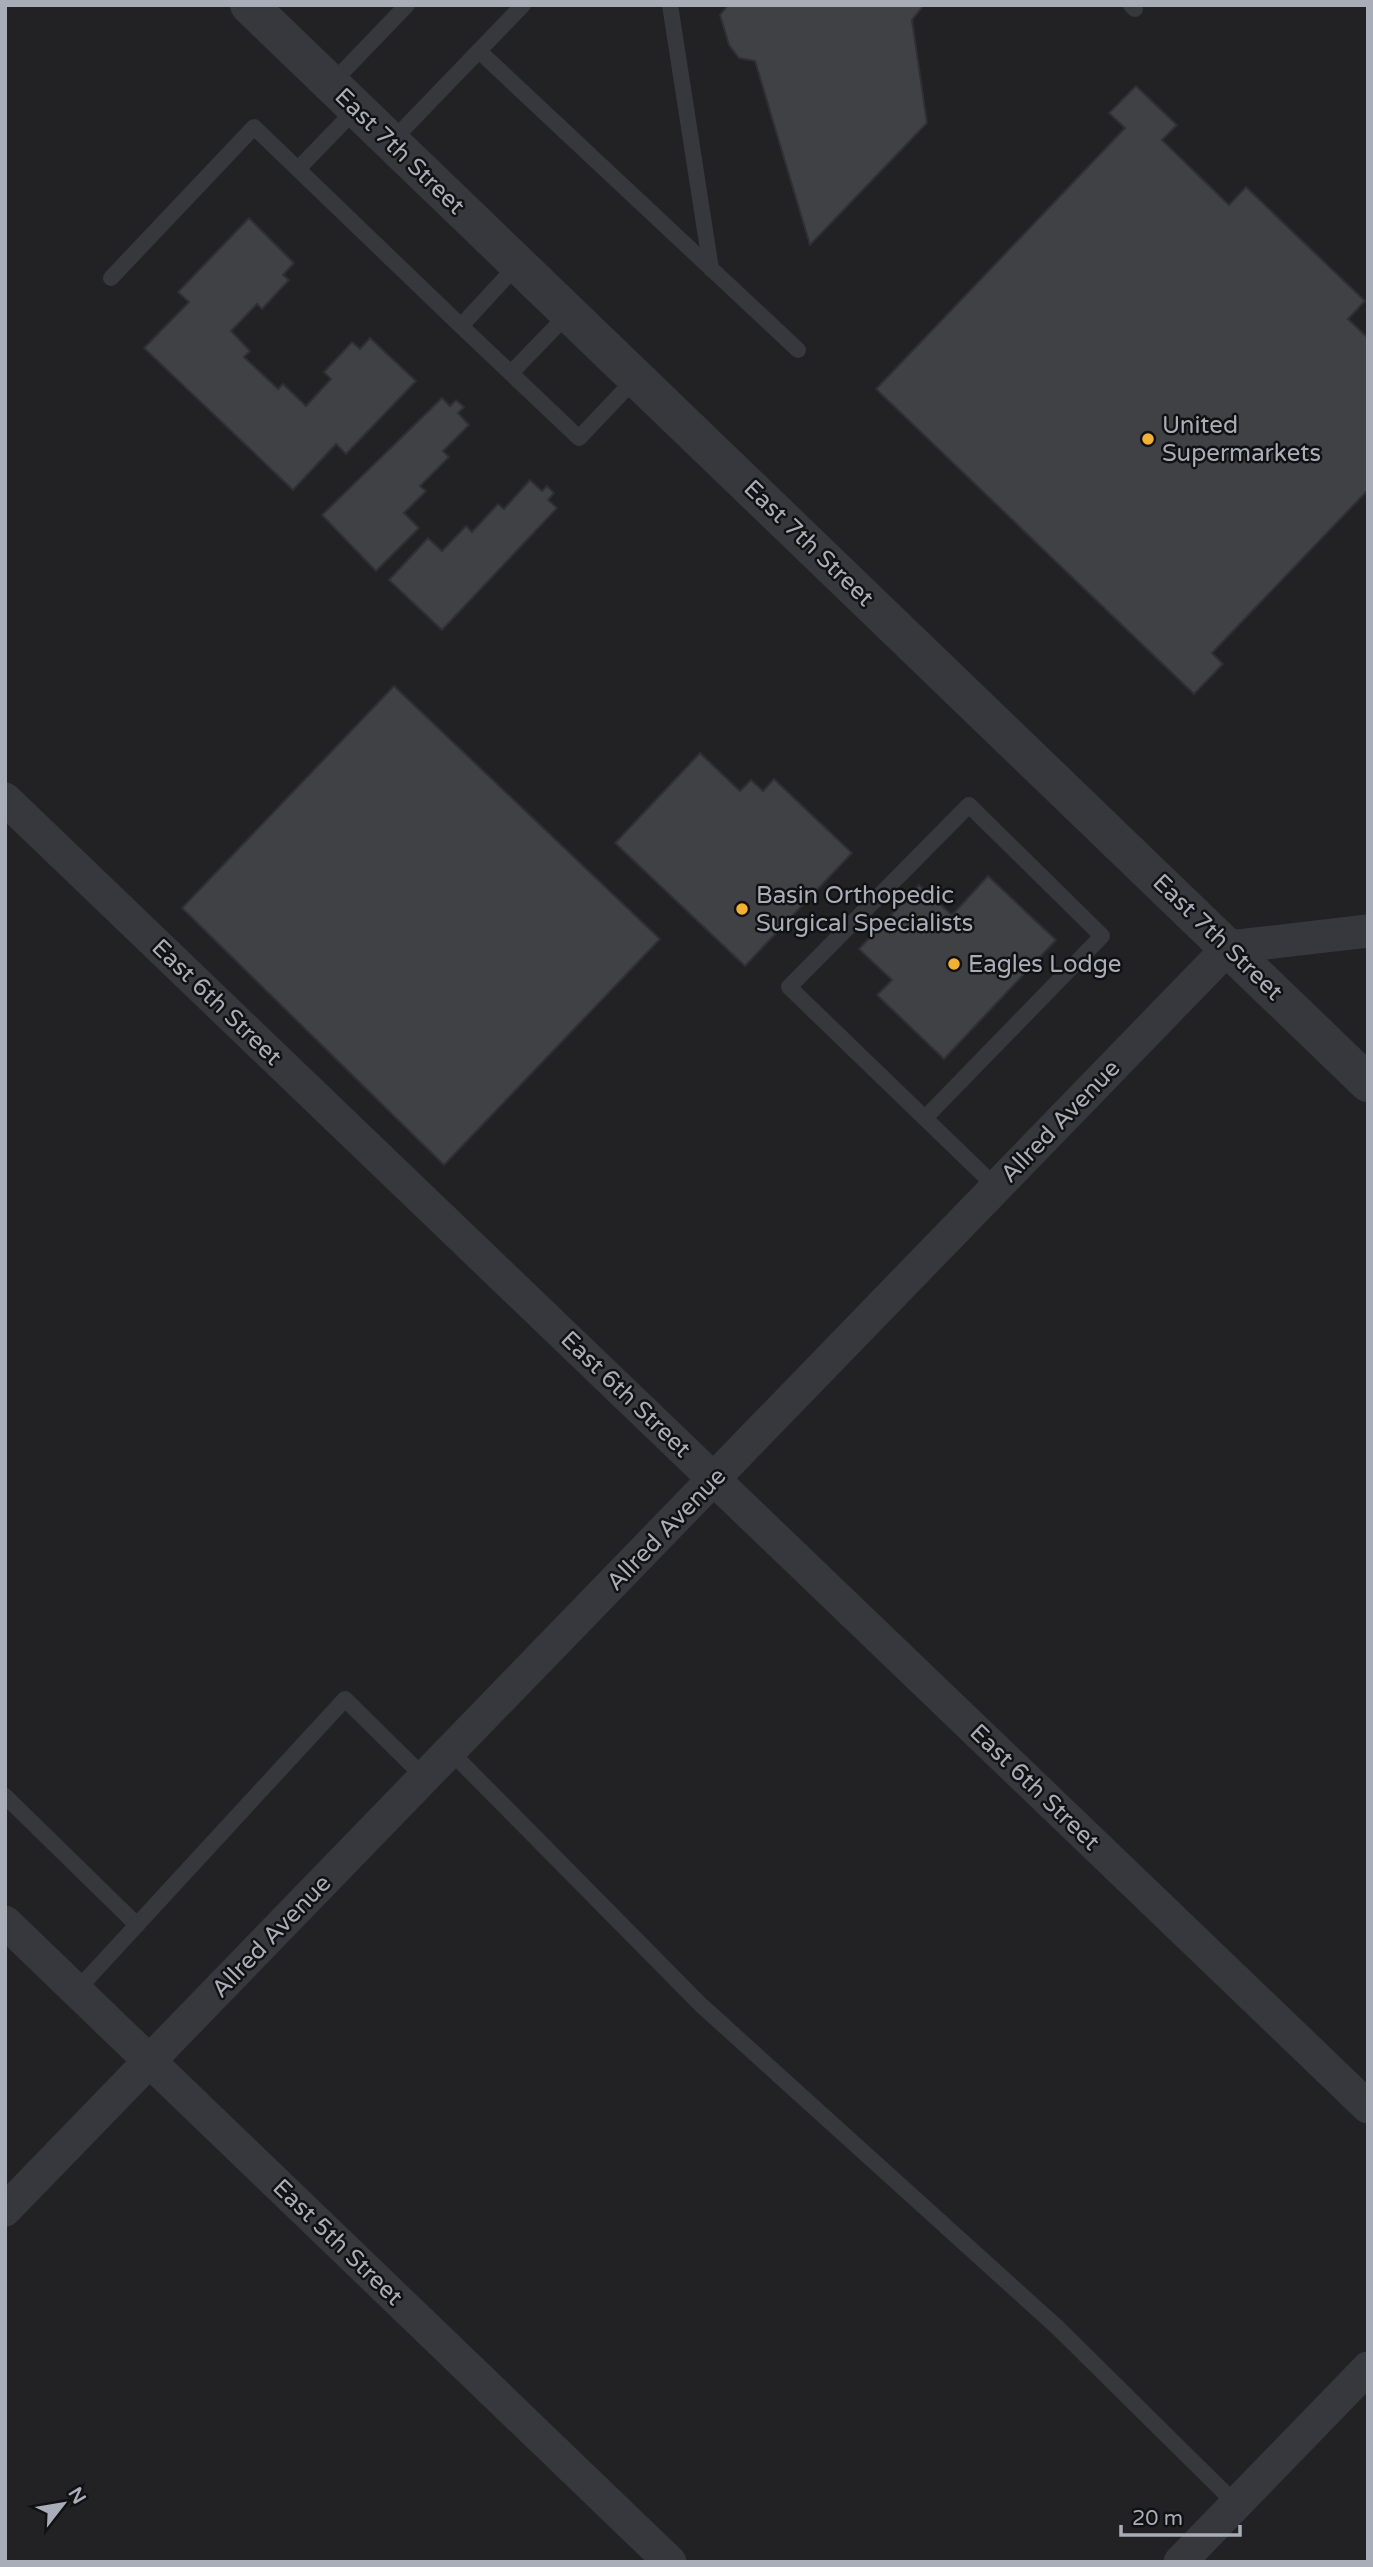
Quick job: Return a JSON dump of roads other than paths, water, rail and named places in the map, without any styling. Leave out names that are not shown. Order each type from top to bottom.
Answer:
[{"type":"street","name":"East 7th Street","points":[[261,9],[391,142],[1229,947],[1362,1065]]},
{"type":"street","name":"East 6th Street","points":[[5,799],[1368,2107]]},
{"type":"street","points":[[1229,947],[1368,931]]},
{"type":"street","name":"Allred Avenue","points":[[5,2210],[1229,947]]},
{"type":"street","name":"East 5th Street","points":[[5,1922],[670,2562]]},
{"type":"street","points":[[1180,2562],[1368,2368]]},
{"type":"lane","points":[[298,169],[407,5]]},
{"type":"lane","points":[[391,142],[523,5]]},
{"type":"lane","points":[[670,5],[711,269]]},
{"type":"lane","points":[[479,51],[797,351]]},
{"type":"lane","points":[[111,278],[254,127],[579,438],[636,378]]},
{"type":"lane","points":[[461,326],[518,264]]},
{"type":"lane","points":[[511,373],[569,313]]},
{"type":"lane","points":[[925,1118],[1102,936],[970,805],[789,987],[996,1187]]},
{"type":"lane","points":[[76,1990],[345,1699],[425,1777]]},
{"type":"lane","points":[[450,1751],[701,2005],[1058,2328],[1236,2504]]},
{"type":"lane","points":[[5,1796],[137,1925]]},
{"type":"place","name":"United Supermarkets","points":[[1148,439]]},
{"type":"place","name":"Basin Orthopedic Surgical Specialists","points":[[742,909]]},
{"type":"place","name":"Eagles Lodge","points":[[954,964]]}]
